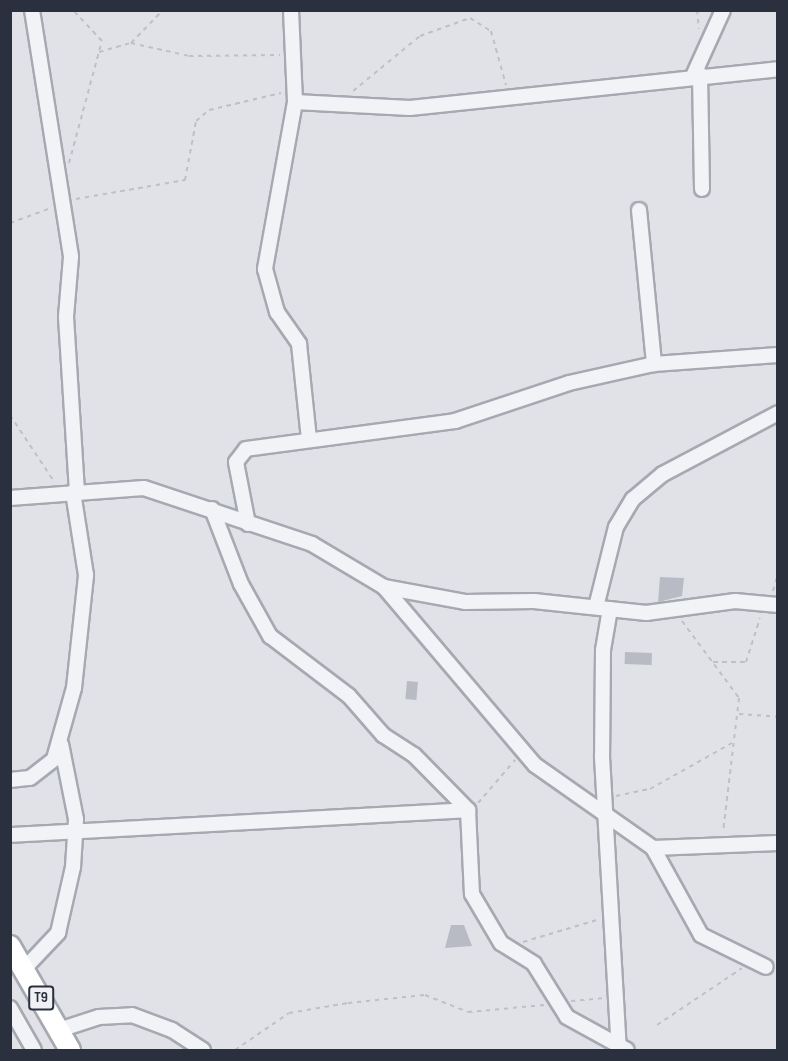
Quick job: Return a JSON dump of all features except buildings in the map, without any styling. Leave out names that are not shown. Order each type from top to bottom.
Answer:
[{"type":"highway","name":"T9","points":[[10,946],[70,1050]]},
{"type":"street","points":[[24,969],[58,933],[75,834],[61,744],[85,611],[83,539],[70,492],[66,317],[71,257],[60,202],[60,176],[32,10]]},
{"type":"street","points":[[291,10],[295,97],[265,269],[277,312],[299,344],[309,439]]},
{"type":"street","points":[[702,189],[697,74],[723,10]]},
{"type":"street","points":[[295,97],[410,108],[516,99],[697,74],[777,69]]},
{"type":"street","points":[[639,210],[654,364]]},
{"type":"street","points":[[248,524],[238,455],[309,439],[455,421],[569,383],[654,364],[777,355]]},
{"type":"street","points":[[596,607],[616,527],[633,499],[663,474],[777,413]]},
{"type":"street","points":[[10,498],[144,488],[312,544],[384,587],[521,750],[653,848],[701,935],[749,963],[766,967]]},
{"type":"street","points":[[212,510],[241,584],[270,636],[349,696],[376,729],[414,755],[468,810],[472,894],[510,949],[534,964],[555,1004],[591,1034],[610,1045],[621,1047],[615,998],[604,799],[602,680],[610,609]]},
{"type":"street","points":[[384,587],[465,602],[610,609],[673,610],[769,604]]},
{"type":"street","points":[[10,780],[30,778],[44,770],[61,744]]},
{"type":"street","points":[[10,835],[75,834],[468,810]]},
{"type":"street","points":[[653,848],[721,843],[777,843]]},
{"type":"street","points":[[10,1008],[34,1050]]},
{"type":"street","points":[[59,1030],[106,1016],[132,1015],[172,1030],[203,1050]]},
{"type":"street","points":[[10,1035],[25,1034]]},
{"type":"path","points":[[60,176],[72,156],[102,36],[73,10]]},
{"type":"path","points":[[131,43],[163,10]]},
{"type":"path","points":[[343,102],[420,36],[470,18],[491,31],[503,81],[516,99]]},
{"type":"path","points":[[99,52],[131,43],[189,56],[293,55]]},
{"type":"path","points":[[10,223],[60,202],[185,180],[196,121],[231,104],[295,97]]},
{"type":"path","points":[[10,415],[70,492]]},
{"type":"path","points":[[712,662],[749,658],[769,604],[777,573]]},
{"type":"path","points":[[673,610],[739,698],[739,714],[733,743],[721,843]]},
{"type":"path","points":[[739,714],[777,717]]},
{"type":"path","points":[[604,799],[650,789],[733,743]]},
{"type":"path","points":[[468,810],[507,774],[521,750]]},
{"type":"path","points":[[510,949],[535,935],[610,917]]},
{"type":"path","points":[[657,1025],[749,963]]},
{"type":"path","points":[[235,1050],[289,1013],[348,1003],[425,995],[468,1011],[489,1012],[615,998]]}]
